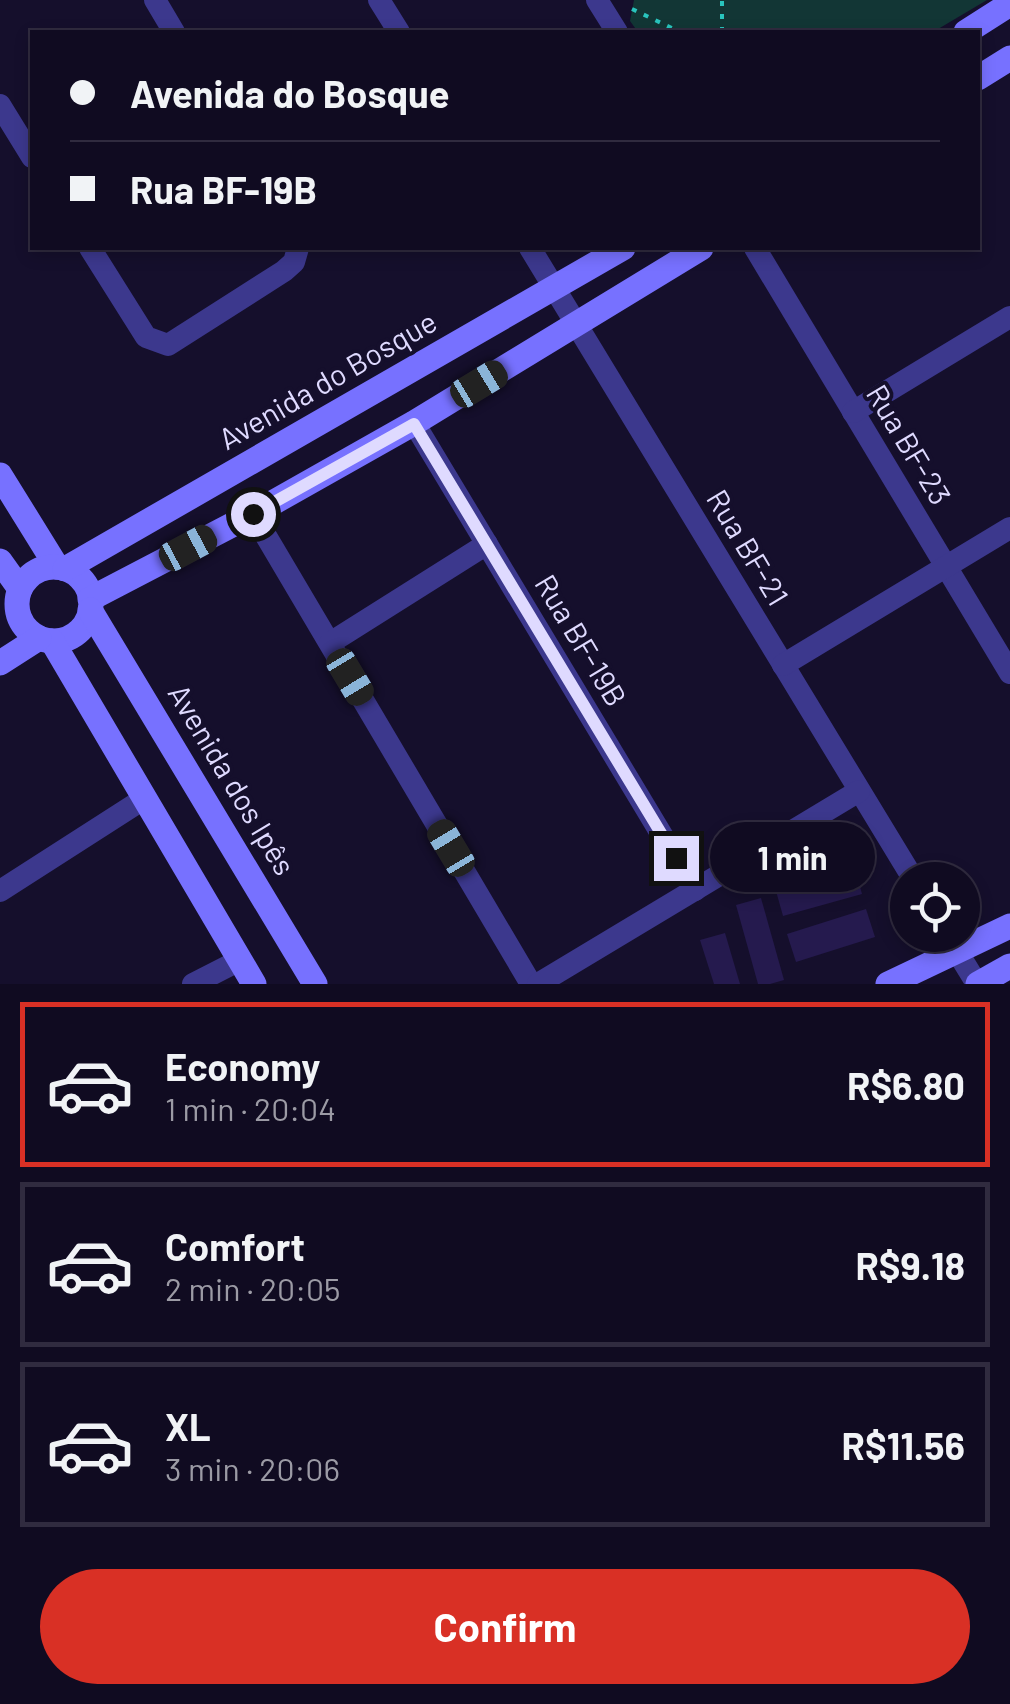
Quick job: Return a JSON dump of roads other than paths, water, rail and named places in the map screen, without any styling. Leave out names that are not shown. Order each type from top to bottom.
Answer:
[{"type":"street","points":[[154,0],[173,30]]},
{"type":"street","points":[[379,0],[398,30]]},
{"type":"street","points":[[597,0],[616,30]]},
{"type":"street","points":[[969,30],[1010,4]]},
{"type":"street","points":[[980,77],[1010,58]]},
{"type":"street","points":[[0,105],[30,154]]},
{"type":"street","points":[[91,250],[146,337],[159,344],[178,341],[284,271],[294,262],[298,250]]},
{"type":"street","name":"Rua BF-21","points":[[531,250],[903,862]]},
{"type":"street","name":"Avenida do Bosque","points":[[61,568],[620,250]]},
{"type":"street","points":[[90,605],[414,424],[698,250]]},
{"type":"street","name":"Rua BF-23","points":[[755,250],[1010,673]]},
{"type":"street","points":[[853,412],[1010,317]]},
{"type":"street","name":"Rua BF-19B","points":[[414,424],[695,890]]},
{"type":"street","points":[[0,475],[61,568],[81,579],[90,605],[81,630],[62,640],[45,640],[0,663]]},
{"type":"street","points":[[253,514],[534,984],[859,791]]},
{"type":"street","points":[[783,665],[1010,528]]},
{"type":"street","points":[[330,643],[487,544]]},
{"type":"street","points":[[0,561],[22,623],[45,640],[145,798],[254,984]]},
{"type":"street","points":[[12,600],[35,572],[61,568]]},
{"type":"street","name":"Avenida dos Ipês","points":[[90,605],[315,984]]},
{"type":"street","points":[[0,891],[145,798]]},
{"type":"street","points":[[980,934],[1010,926]]},
{"type":"street","points":[[888,984],[937,952]]},
{"type":"street","points":[[958,952],[977,984],[1010,966]]},
{"type":"street","points":[[193,984],[240,960]]}]
